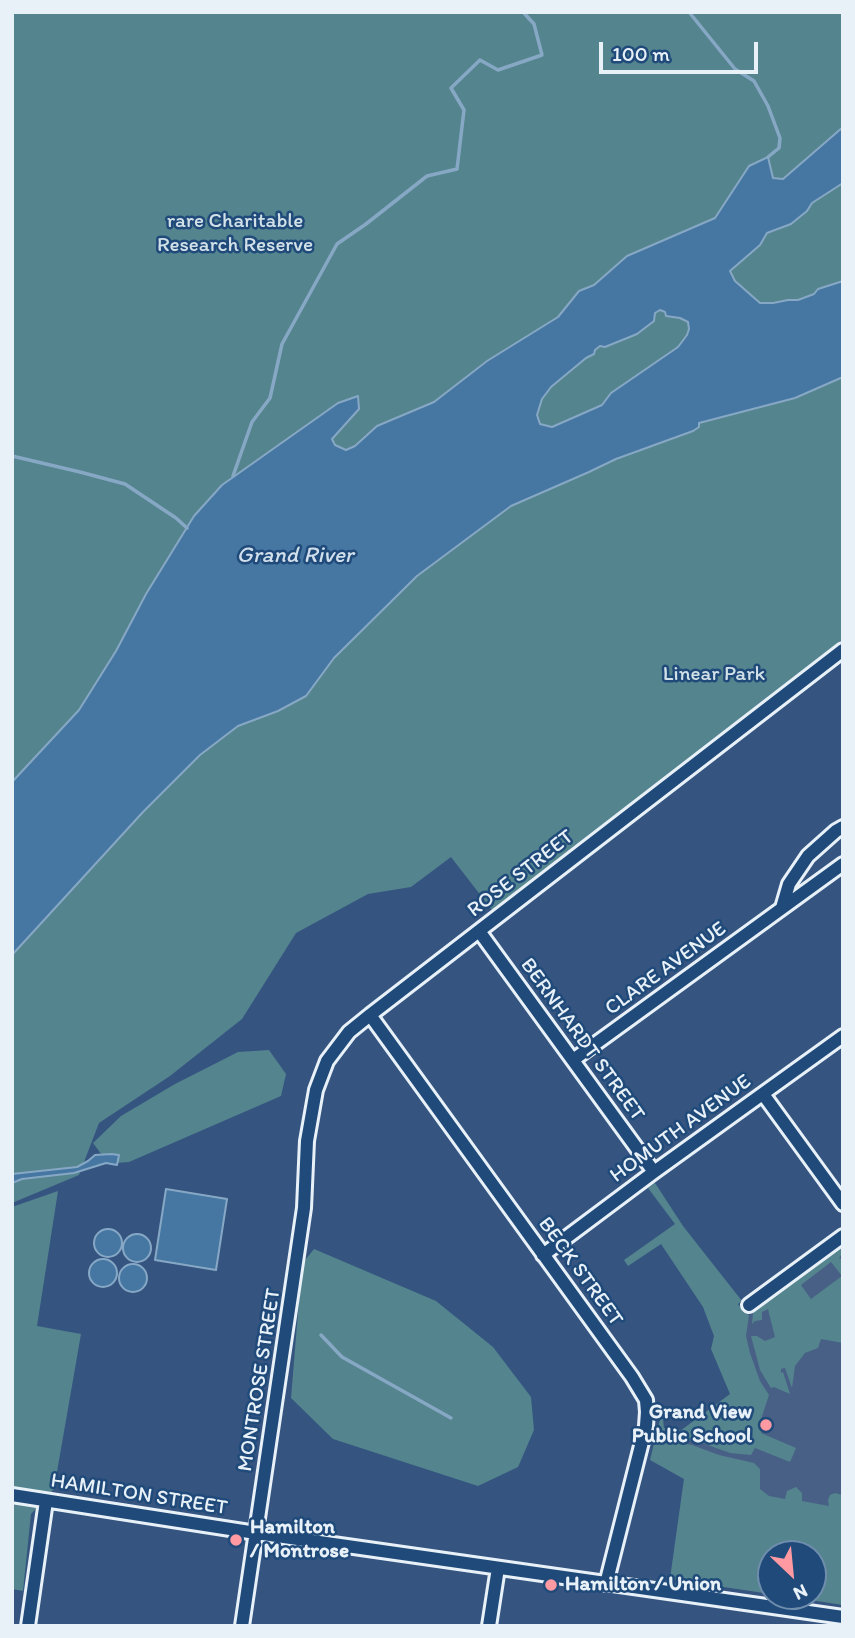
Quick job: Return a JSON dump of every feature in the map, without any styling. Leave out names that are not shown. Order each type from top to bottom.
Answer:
[{"type":"street","name":"ROSE STREET","points":[[305,1181],[307,1141],[316,1090],[327,1061],[349,1032],[843,650]]},
{"type":"street","points":[[782,908],[789,884],[808,856],[843,827]]},
{"type":"street","name":"CLARE AVENUE","points":[[573,1060],[843,864]]},
{"type":"street","name":"BERNHARDT STREET","points":[[479,931],[654,1172]]},
{"type":"street","name":"BECK STREET","points":[[370,1015],[646,1401],[646,1426],[606,1584]]},
{"type":"street","name":"HOMUTH AVENUE","points":[[543,1255],[843,1036]]},
{"type":"street","points":[[763,1094],[843,1204]]},
{"type":"street","name":"MONTROSE STREET","points":[[242,1626],[304,1208],[305,1181]]},
{"type":"street","points":[[749,1305],[843,1236]]},
{"type":"street","name":"HAMILTON STREET","points":[[12,1495],[256,1533],[843,1617]]},
{"type":"street","points":[[28,1626],[46,1500]]},
{"type":"street","points":[[489,1626],[498,1568]]},
{"type":"shaded area","name":"Grand View Public School","points":[[843,1245],[843,1605],[827,1603],[827,1540],[757,1540],[757,1592],[670,1579],[684,1479],[653,1461],[662,1428],[677,1428],[681,1431],[757,1376],[738,1320],[752,1314],[764,1300]]},
{"type":"green space","name":"rare Charitable Research Reserve","points":[[12,12],[843,12],[843,127],[783,179],[773,178],[753,164],[715,218],[672,236],[568,305],[558,317],[483,363],[434,402],[377,426],[355,446],[346,450],[335,445],[332,439],[339,431],[205,504],[194,516],[146,594],[116,651],[79,710],[12,782]]},
{"type":"green space","points":[[843,183],[843,281],[818,289],[814,294],[798,300],[760,303],[735,281],[730,270],[760,245],[767,233],[775,231]]},
{"type":"green space","points":[[660,310],[688,322],[687,335],[678,347],[611,393],[602,405],[552,427],[540,424],[537,415],[542,399],[551,387],[600,346],[605,347],[637,334],[654,321],[655,313]]},
{"type":"green space","name":"Linear Park","points":[[843,377],[843,639],[492,910],[451,857],[411,887],[368,894],[296,933],[242,1019],[170,1076],[99,1123],[79,1175],[12,1203],[12,955],[143,812],[200,755],[238,726],[278,711],[306,696],[334,658],[417,576],[511,506],[616,459],[693,431],[699,423],[795,398]]},
{"type":"green space","points":[[269,1050],[286,1074],[281,1096],[129,1162],[116,1163],[102,1155],[93,1143],[121,1116],[175,1084],[238,1052]]},
{"type":"green space","points":[[655,1183],[683,1226],[742,1301],[738,1304],[749,1315],[746,1336],[750,1353],[760,1381],[769,1395],[761,1419],[765,1421],[761,1433],[796,1448],[790,1462],[755,1448],[751,1455],[730,1453],[657,1433],[660,1419],[663,1419],[664,1428],[677,1428],[680,1431],[730,1394],[711,1349],[714,1336],[703,1307],[661,1244],[628,1266],[624,1260],[675,1224],[648,1188]]},
{"type":"green space","points":[[58,1191],[37,1326],[81,1334],[54,1489],[31,1514],[23,1591],[12,1589],[12,1207]]},
{"type":"green space","points":[[843,1245],[843,1253],[839,1258],[843,1257],[843,1343],[821,1339],[818,1348],[805,1353],[795,1366],[792,1388],[785,1368],[781,1369],[790,1394],[771,1388],[760,1370],[751,1336],[765,1341],[775,1337],[768,1309],[762,1312],[762,1320],[752,1324],[753,1313],[764,1300]],"holes":[[[831,1262],[842,1276],[811,1299],[801,1285]]]},
{"type":"green space","points":[[314,1249],[436,1301],[493,1347],[531,1397],[534,1430],[518,1467],[478,1486],[333,1439],[291,1398],[302,1264]]},
{"type":"green space","points":[[655,1439],[692,1445],[754,1463],[760,1469],[760,1489],[769,1496],[785,1499],[787,1491],[796,1487],[802,1493],[802,1501],[829,1506],[830,1495],[842,1495],[843,1605],[827,1603],[827,1540],[757,1540],[757,1592],[670,1579],[684,1479],[650,1460]]},
{"type":"water","name":"Grand River","points":[[843,127],[843,183],[812,203],[807,211],[791,224],[767,233],[760,245],[730,271],[735,281],[760,303],[798,300],[814,294],[818,289],[843,281],[843,377],[795,398],[699,423],[699,427],[693,431],[616,459],[511,506],[417,576],[334,658],[306,696],[278,711],[238,726],[200,755],[143,812],[12,955],[12,782],[79,710],[194,516],[222,485],[338,403],[358,396],[359,409],[332,439],[335,445],[346,450],[355,446],[377,426],[434,402],[487,361],[558,317],[579,291],[594,285],[627,256],[715,218],[749,166],[768,157],[773,178],[783,179]],"holes":[[[660,310],[665,312],[666,316],[688,322],[687,335],[678,347],[611,393],[602,405],[552,427],[540,424],[537,415],[542,399],[551,387],[594,354],[600,346],[605,347],[637,334],[654,321],[655,313]]]},
{"type":"water","points":[[95,1155],[119,1155],[117,1165],[106,1163],[74,1173],[22,1179],[12,1183],[12,1174],[77,1167]]},
{"type":"water","points":[[166,1189],[227,1199],[216,1270],[155,1260]]},
{"type":"water","points":[[108,1229],[118,1233],[122,1243],[118,1253],[108,1257],[98,1253],[94,1243],[98,1233]]},
{"type":"water","points":[[137,1234],[147,1238],[151,1248],[147,1258],[137,1262],[127,1258],[123,1248],[127,1238]]},
{"type":"water","points":[[103,1259],[113,1263],[117,1273],[113,1283],[103,1287],[93,1283],[89,1273],[93,1263]]},
{"type":"water","points":[[133,1264],[143,1268],[147,1278],[143,1288],[133,1292],[123,1288],[119,1278],[123,1268]]},
{"type":"waterway","points":[[233,476],[252,422],[270,398],[282,344],[337,244],[427,176],[457,169],[464,110],[451,88],[480,60],[498,70],[542,55],[534,24],[523,12]]},
{"type":"waterway","points":[[689,12],[735,69],[754,81],[768,106],[780,138],[779,148],[768,157]]},
{"type":"waterway","points":[[12,456],[125,484],[187,528]]},
{"type":"waterway","points":[[321,1335],[342,1357],[451,1418]]},
{"type":"place","name":"Grand View Public School","points":[[766,1425]]},
{"type":"place","name":"Hamilton / Montrose","points":[[236,1540]]},
{"type":"place","name":"Hamilton / Union","points":[[551,1585]]}]
